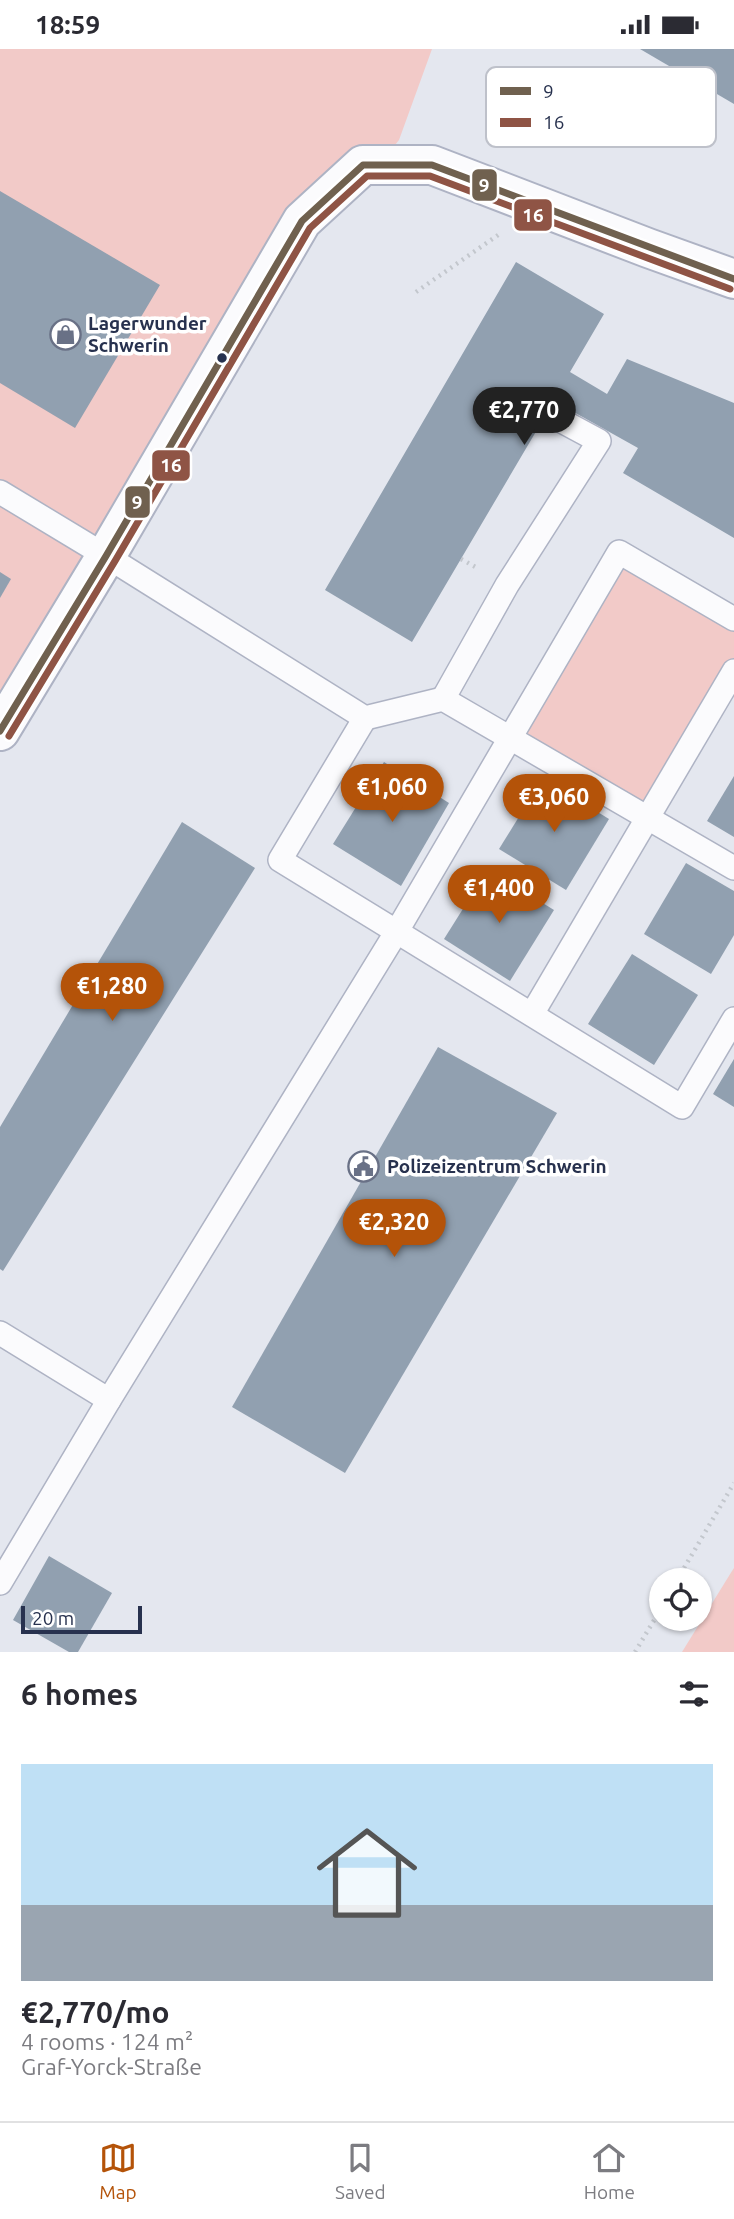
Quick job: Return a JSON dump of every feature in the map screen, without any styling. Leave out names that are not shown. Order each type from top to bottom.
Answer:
[{"type":"street","points":[[0,731],[302,221],[363,165],[432,165],[734,279]]},
{"type":"lane","points":[[443,699],[507,585],[599,440],[547,413]]},
{"type":"lane","points":[[0,492],[365,718]]},
{"type":"lane","points":[[0,1583],[397,931],[620,552],[734,619]]},
{"type":"lane","points":[[532,1014],[734,671]]},
{"type":"lane","points":[[734,868],[443,699],[365,718],[280,860],[682,1107],[734,1019]]},
{"type":"lane","points":[[0,1333],[109,1400]]},
{"type":"path","points":[[416,292],[540,207]]},
{"type":"path","points":[[684,1568],[734,1483]]},
{"type":"path","points":[[635,1652],[649,1629]]},
{"type":"shaded area","points":[[0,49],[432,49],[399,140],[383,160],[302,221],[0,731]]},
{"type":"shaded area","points":[[619,552],[734,619],[734,671],[648,819],[511,738]]},
{"type":"shaded area","points":[[734,1568],[734,1652],[682,1652],[695,1631],[712,1631],[712,1603]]},
{"type":"building","points":[[640,49],[734,49],[734,104],[716,93],[716,67],[671,67]]},
{"type":"building","name":"Lagerwunder Schwerin","points":[[0,191],[160,285],[75,428],[0,383]]},
{"type":"building","points":[[516,262],[604,314],[570,372],[607,394],[627,359],[734,403],[734,538],[623,473],[638,448],[554,401],[412,642],[325,590]]},
{"type":"building","points":[[0,572],[11,579],[0,598]]},
{"type":"building","points":[[384,762],[449,803],[401,886],[333,844]]},
{"type":"building","points":[[734,776],[734,837],[707,821]]},
{"type":"building","points":[[543,778],[609,819],[566,890],[499,849]]},
{"type":"building","points":[[182,822],[255,868],[3,1271],[0,1269],[0,1127]]},
{"type":"building","points":[[686,863],[734,891],[734,935],[711,974],[644,934]]},
{"type":"building","points":[[488,869],[554,910],[510,981],[444,939]]},
{"type":"building","points":[[632,954],[698,995],[654,1065],[588,1024]]},
{"type":"building","points":[[438,1047],[557,1113],[345,1473],[232,1407]]},
{"type":"building","points":[[734,1059],[734,1107],[713,1094]]},
{"type":"building","points":[[49,1556],[112,1593],[78,1652],[69,1652],[13,1620]]},
{"type":"transit line","name":"9","points":[[0,731],[302,221],[363,165],[432,165],[734,279]]},
{"type":"transit line","name":"16","points":[[9,736],[310,228],[367,176],[430,176],[730,289]]},
{"type":"place","name":"Lagerwunder Schwerin","points":[[65,334]]},
{"type":"place","name":"Polizeizentrum Schwerin","points":[[364,1166]]}]
